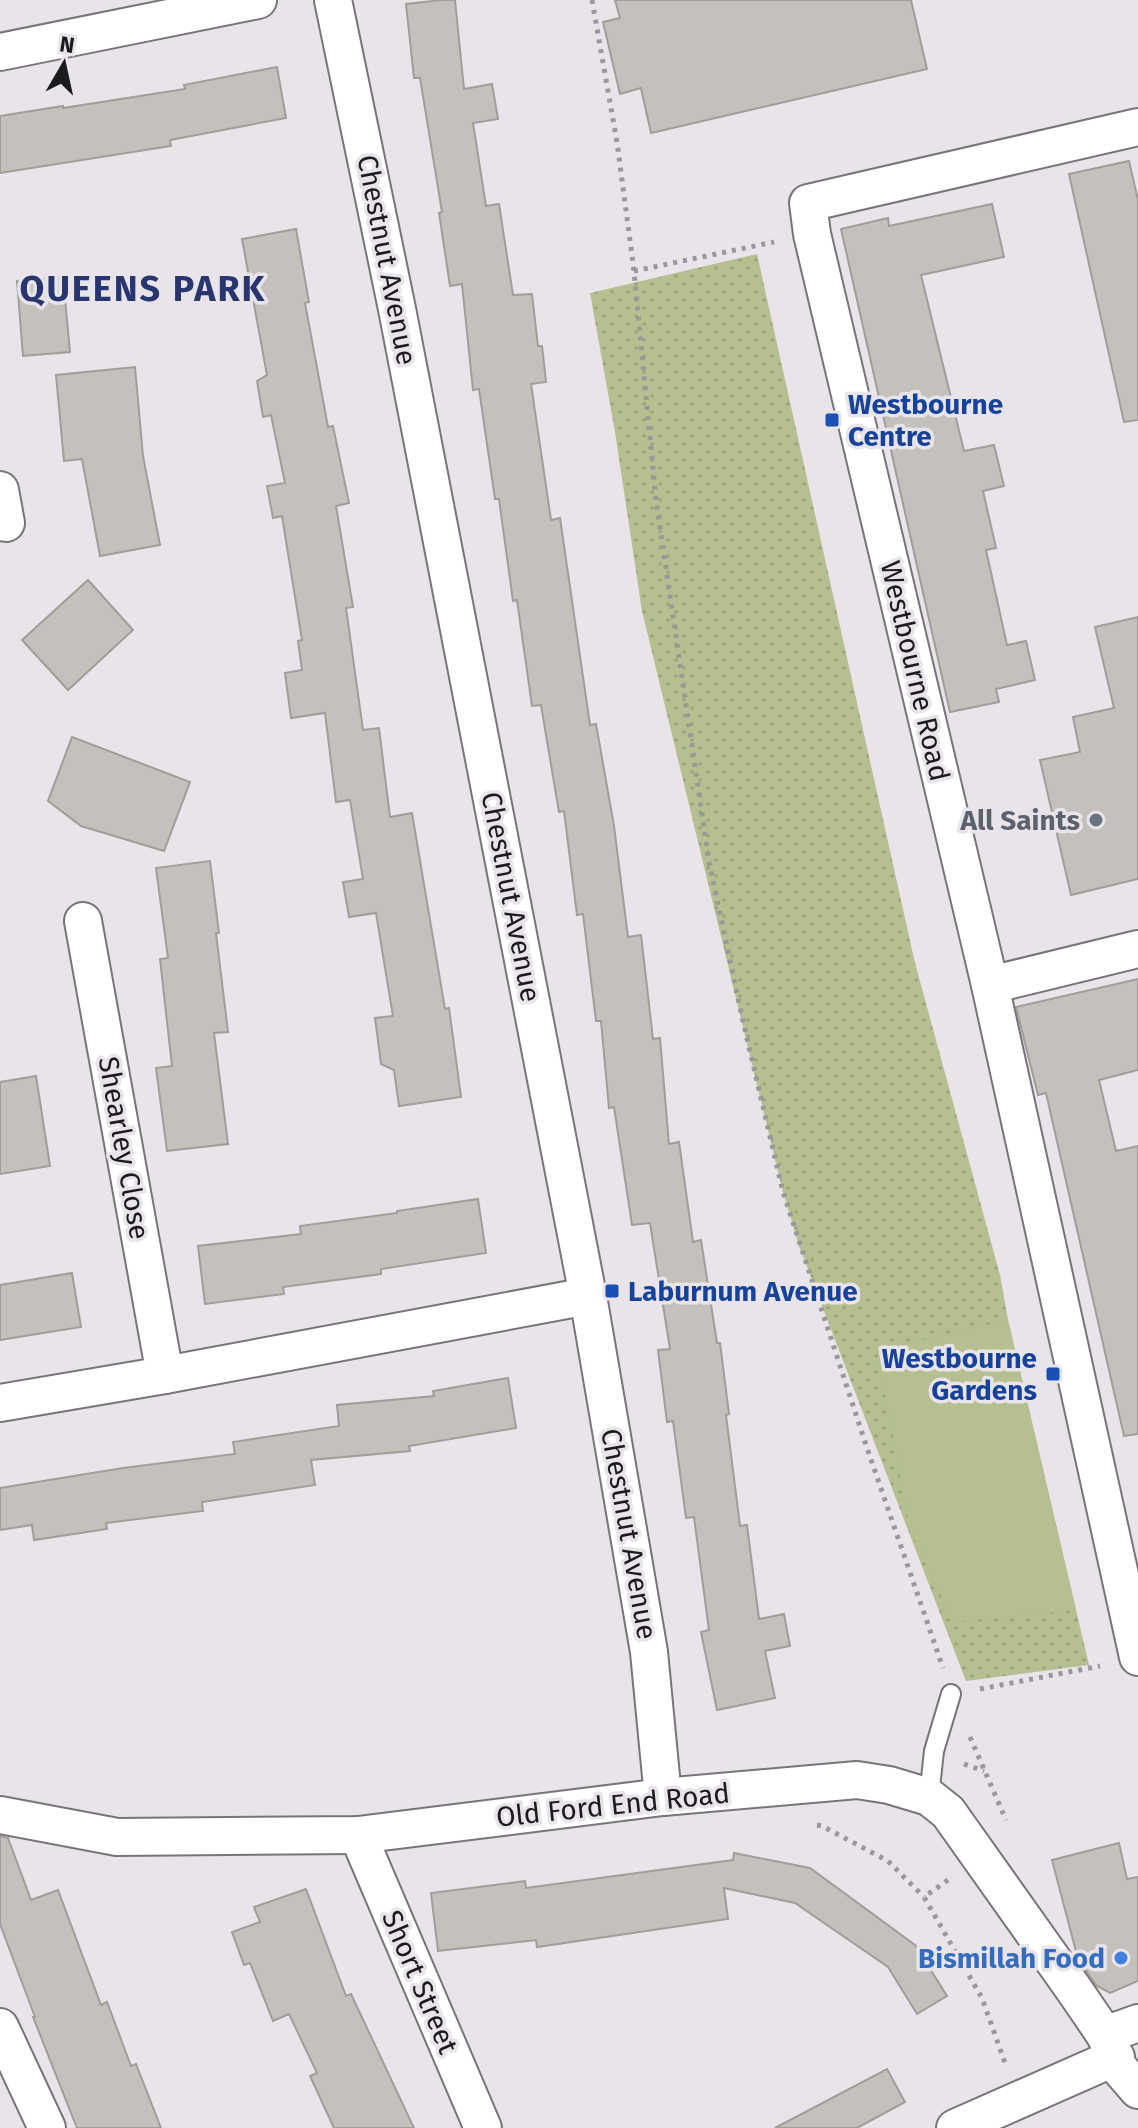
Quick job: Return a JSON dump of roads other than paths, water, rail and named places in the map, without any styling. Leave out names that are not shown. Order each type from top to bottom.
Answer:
[{"type":"street","points":[[0,52],[258,0]]},
{"type":"street","name":"Chestnut Avenue","points":[[333,0],[397,309],[588,1296],[649,1652],[663,1797]]},
{"type":"street","name":"Westbourne Road","points":[[1122,1661],[990,985],[812,234],[808,203],[1138,127]]},
{"type":"street","name":"Shearley Close","points":[[83,921],[165,1375]]},
{"type":"street","points":[[990,985],[1138,949]]},
{"type":"street","points":[[0,1403],[588,1296]]},
{"type":"street","name":"Old Ford End Road","points":[[0,1815],[117,1837],[358,1835],[663,1797],[857,1780],[889,1785],[929,1797],[948,1812],[1110,2046],[1119,2068],[1138,2090]]},
{"type":"street","name":"Short Street","points":[[358,1835],[483,2128]]},
{"type":"street","points":[[955,2128],[1110,2046],[1138,2023]]},
{"type":"street","points":[[0,2027],[47,2128]]},
{"type":"lane","points":[[929,1797],[934,1751],[951,1694]]},
{"type":"place","name":"Westbourne Centre","points":[[832,420]]},
{"type":"place","name":"All Saints","points":[[1096,820]]},
{"type":"place","name":"Laburnum Avenue","points":[[612,1291]]},
{"type":"place","name":"Westbourne Gardens","points":[[1053,1374]]},
{"type":"place","name":"Bismillah Food","points":[[1121,1958]]},
{"type":"district","name":"QUEENS PARK","points":[[143,289]]}]
